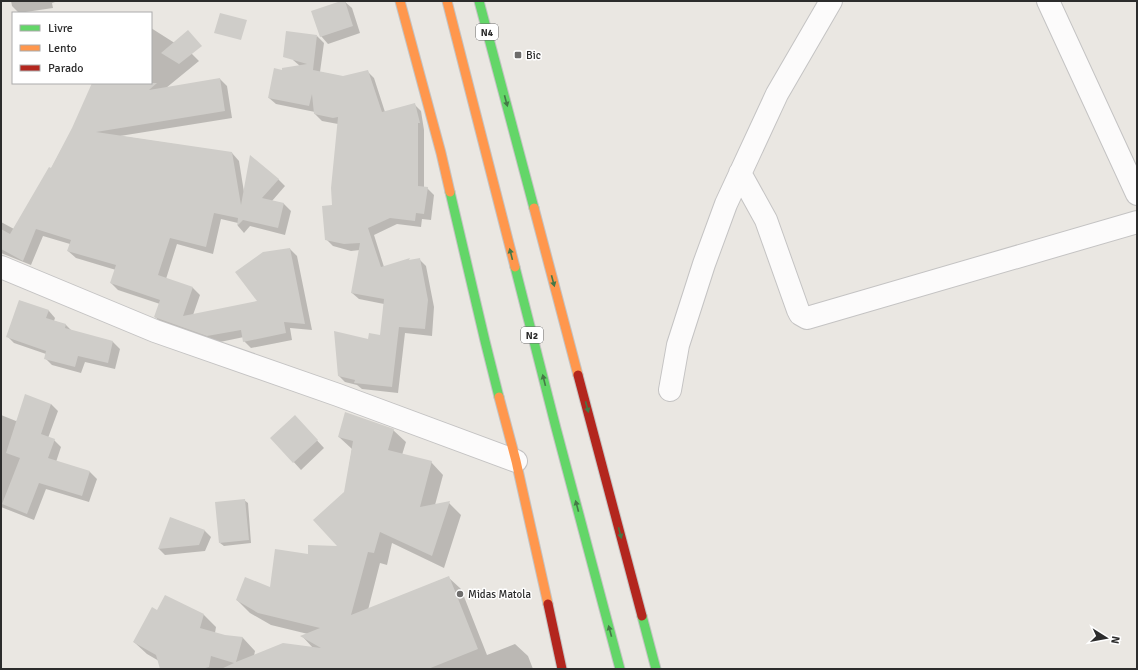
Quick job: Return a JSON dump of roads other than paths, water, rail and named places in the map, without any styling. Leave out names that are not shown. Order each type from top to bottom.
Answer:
[{"type":"main road","points":[[400,1],[441,152],[485,341],[516,461],[562,669]]},
{"type":"main road","name":"N2","points":[[446,1],[620,669]]},
{"type":"main road","name":"N4","points":[[479,1],[656,669]]},
{"type":"street","points":[[670,390],[678,345],[704,264],[726,204],[777,94],[831,1]]},
{"type":"street","points":[[1048,1],[1137,194]]},
{"type":"street","points":[[740,173],[766,220],[798,310],[800,314],[807,318],[1137,222]]},
{"type":"street","points":[[1,267],[155,331],[338,395],[516,461]]},
{"type":"place","name":"Bic","points":[[518,55]]},
{"type":"place","name":"Midas Matola","points":[[460,594]]}]
